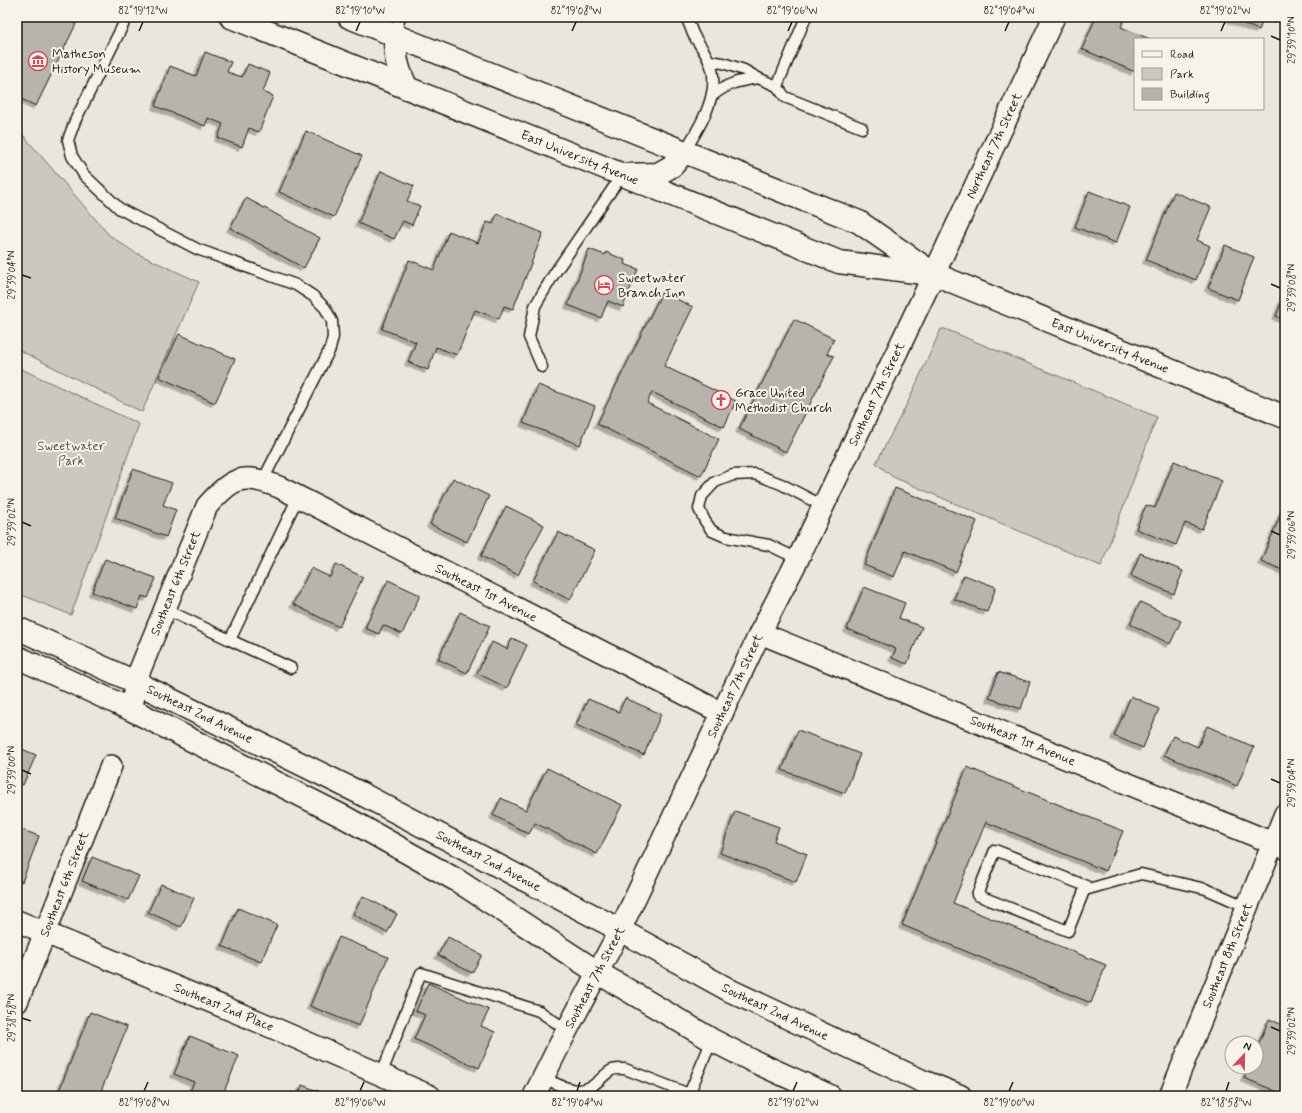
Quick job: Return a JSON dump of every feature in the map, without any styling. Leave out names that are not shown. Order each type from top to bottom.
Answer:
[{"type":"main road","name":"East University Avenue","points":[[231,17],[839,262],[934,274]]},
{"type":"main road","name":"East University Avenue","points":[[349,17],[398,26],[684,152],[859,222],[934,274],[1285,417]]},
{"type":"main road","points":[[398,26],[397,63],[407,88]]},
{"type":"main road","points":[[622,175],[658,174],[672,166],[684,152]]},
{"type":"main road","name":"Southeast 2nd Avenue","points":[[17,628],[135,682],[360,793],[620,930],[731,991],[922,1081],[960,1096]]},
{"type":"main road","name":"Southeast 2nd Avenue","points":[[17,657],[132,710],[359,825],[458,881],[598,972],[712,1040],[751,1060],[830,1096]]},
{"type":"street","name":"Northeast 7th Street","points":[[934,274],[1054,17]]},
{"type":"street","name":"Southeast 7th Street","points":[[539,1087],[566,1030],[620,930],[760,633],[798,559],[934,274]]},
{"type":"street","name":"Southeast 6th Street","points":[[132,710],[135,682],[207,506],[221,490],[236,480],[256,480]]},
{"type":"street","name":"Southeast 1st Avenue","points":[[256,480],[279,487],[722,713]]},
{"type":"street","name":"Southeast 1st Avenue","points":[[760,633],[1279,846]]},
{"type":"street","name":"Southeast 6th Street","points":[[17,1002],[46,933],[110,766]]},
{"type":"street","name":"Southeast 8th Street","points":[[1170,1096],[1247,907],[1279,846],[1285,814]]},
{"type":"street","name":"Southeast 2nd Place","points":[[17,921],[262,1023],[430,1096]]},
{"type":"lane","points":[[127,17],[75,121],[68,140],[72,156],[84,175],[120,209],[197,249],[296,285],[313,296],[325,308],[332,322],[333,337],[330,349],[256,480]]},
{"type":"lane","points":[[684,152],[700,126],[712,96],[713,73],[709,61],[693,34],[686,17]]},
{"type":"lane","points":[[777,86],[806,17]]},
{"type":"lane","points":[[709,61],[723,63],[744,70],[777,86],[785,97],[862,128]]},
{"type":"lane","points":[[712,96],[723,87],[758,78]]},
{"type":"lane","points":[[542,367],[529,337],[535,306],[554,274],[622,175]]},
{"type":"lane","points":[[798,559],[769,545],[726,537],[712,531],[705,521],[700,509],[702,496],[715,482],[733,475],[755,474],[781,484],[823,506]]},
{"type":"lane","points":[[230,640],[298,497]]},
{"type":"lane","points":[[165,609],[290,668]]},
{"type":"lane","points":[[995,850],[1086,886],[1085,890],[1068,931],[977,895],[995,850]]},
{"type":"lane","points":[[1085,890],[1141,874],[1206,889],[1247,907]]},
{"type":"lane","points":[[381,1075],[421,973],[539,1011],[566,1030]]},
{"type":"lane","points":[[539,1087],[579,1090],[587,1089],[596,1084],[610,1071],[625,1069],[689,1094],[712,1040]]},
{"type":"green space","points":[[17,132],[23,135],[109,235],[134,252],[199,282],[142,412],[17,349]]},
{"type":"green space","points":[[941,329],[945,329],[1157,417],[1101,566],[893,477],[876,463],[908,402]]},
{"type":"green space","name":"Sweetwater Park","points":[[17,367],[139,424],[71,615],[17,593]]},
{"type":"building","name":"Matheson History Museum","points":[[17,17],[67,17],[66,18],[76,24],[36,106],[17,97]]},
{"type":"building","points":[[1096,17],[1123,17],[1125,18],[1121,27],[1148,38],[1134,38],[1134,72],[1082,49]]},
{"type":"building","points":[[1226,17],[1264,17],[1259,30]]},
{"type":"building","points":[[205,52],[231,62],[227,72],[242,77],[248,64],[270,73],[263,92],[273,96],[259,132],[249,128],[242,147],[218,138],[223,124],[208,118],[205,126],[155,106],[170,66],[196,76]]},
{"type":"building","points":[[306,131],[362,156],[334,217],[279,192]]},
{"type":"building","points":[[381,171],[414,186],[407,201],[420,206],[412,225],[403,221],[394,239],[358,223]]},
{"type":"building","points":[[1089,191],[1130,207],[1116,243],[1075,227]]},
{"type":"building","points":[[1174,192],[1211,207],[1197,240],[1210,246],[1196,280],[1146,260]]},
{"type":"building","points":[[246,198],[320,238],[304,268],[230,228]]},
{"type":"building","points":[[497,214],[543,233],[513,309],[504,306],[499,319],[475,310],[457,355],[436,347],[428,370],[408,362],[416,342],[382,329],[409,260],[434,270],[449,231],[478,243],[487,222],[493,224]]},
{"type":"building","points":[[1225,245],[1254,257],[1238,300],[1208,288]]},
{"type":"building","name":"Sweetwater Branch Inn","points":[[589,249],[605,255],[606,252],[625,260],[624,264],[638,269],[623,307],[608,301],[601,318],[568,305]]},
{"type":"building","points":[[662,292],[693,307],[664,366],[736,401],[724,427],[652,392],[647,403],[719,439],[701,476],[597,424]]},
{"type":"building","points":[[1285,293],[1285,320],[1276,316]]},
{"type":"building","points":[[794,319],[834,339],[827,354],[834,356],[786,452],[739,429]]},
{"type":"building","points":[[179,334],[235,359],[215,403],[159,377]]},
{"type":"building","points":[[538,385],[595,406],[580,445],[523,423]]},
{"type":"building","points":[[1174,461],[1222,481],[1202,529],[1185,523],[1176,545],[1136,529],[1146,505],[1155,508]]},
{"type":"building","points":[[133,469],[172,483],[163,505],[176,510],[166,537],[115,518]]},
{"type":"building","points":[[453,478],[489,496],[467,542],[430,524]]},
{"type":"building","points":[[895,488],[977,521],[956,572],[905,551],[894,577],[864,565]]},
{"type":"building","points":[[506,506],[544,525],[518,575],[481,556]]},
{"type":"building","points":[[1283,509],[1285,509],[1285,571],[1261,561]]},
{"type":"building","points":[[558,532],[595,550],[570,600],[533,581]]},
{"type":"building","points":[[1140,553],[1183,571],[1174,594],[1131,576]]},
{"type":"building","points":[[105,559],[156,578],[148,598],[142,596],[137,609],[92,592]]},
{"type":"building","points":[[336,564],[363,577],[339,627],[293,604],[311,568],[330,577]]},
{"type":"building","points":[[964,575],[996,587],[987,612],[954,599]]},
{"type":"building","points":[[388,580],[420,595],[402,634],[383,625],[379,634],[365,628]]},
{"type":"building","points":[[864,587],[905,603],[899,618],[922,627],[907,664],[892,658],[896,649],[847,629]]},
{"type":"building","points":[[1140,602],[1181,621],[1170,644],[1130,624]]},
{"type":"building","points":[[460,612],[490,626],[467,673],[438,659]]},
{"type":"building","points":[[512,638],[527,645],[507,688],[477,673],[492,642],[507,649]]},
{"type":"building","points":[[998,672],[1030,682],[1021,709],[989,698]]},
{"type":"building","points":[[1131,696],[1159,709],[1143,748],[1114,736]]},
{"type":"building","points":[[625,698],[661,714],[644,755],[576,725],[588,699],[619,712]]},
{"type":"building","points":[[1207,726],[1254,747],[1237,786],[1164,755],[1173,736],[1198,747]]},
{"type":"building","points":[[798,730],[860,754],[845,793],[782,770]]},
{"type":"building","points":[[17,747],[36,755],[23,785],[17,782]]},
{"type":"building","points":[[967,767],[1123,831],[1106,871],[986,822],[953,903],[1106,965],[1091,1003],[902,925]]},
{"type":"building","points":[[547,768],[622,805],[597,854],[535,823],[529,834],[493,815],[501,798],[526,810]]},
{"type":"building","points":[[735,811],[779,827],[774,841],[807,854],[796,882],[720,853]]},
{"type":"building","points":[[17,828],[39,836],[22,882],[17,880]]},
{"type":"building","points":[[92,857],[139,876],[128,900],[82,881]]},
{"type":"building","points":[[161,884],[194,898],[181,927],[148,912]]},
{"type":"building","points":[[363,896],[397,914],[387,933],[353,914]]},
{"type":"building","points":[[238,908],[277,925],[261,962],[222,946]]},
{"type":"building","points":[[339,937],[388,957],[359,1026],[310,1006]]},
{"type":"building","points":[[448,937],[482,955],[472,973],[438,955]]},
{"type":"building","points":[[428,983],[489,1010],[481,1026],[495,1032],[479,1068],[414,1039],[425,1015],[416,1011]]},
{"type":"building","points":[[90,1012],[127,1027],[99,1096],[57,1096]]},
{"type":"building","points":[[1269,1019],[1285,1026],[1285,1095],[1244,1078],[1245,1075],[1264,1075],[1264,1035],[1262,1035]]},
{"type":"building","points":[[190,1036],[239,1056],[222,1096],[188,1096],[194,1082],[174,1074]]},
{"type":"building","points":[[302,1085],[331,1096],[298,1096]]},
{"type":"place","name":"Matheson History Museum","points":[[38,61]]},
{"type":"place","name":"Sweetwater Branch Inn","points":[[604,285]]},
{"type":"place","name":"Grace United Methodist Church","points":[[721,400]]}]
